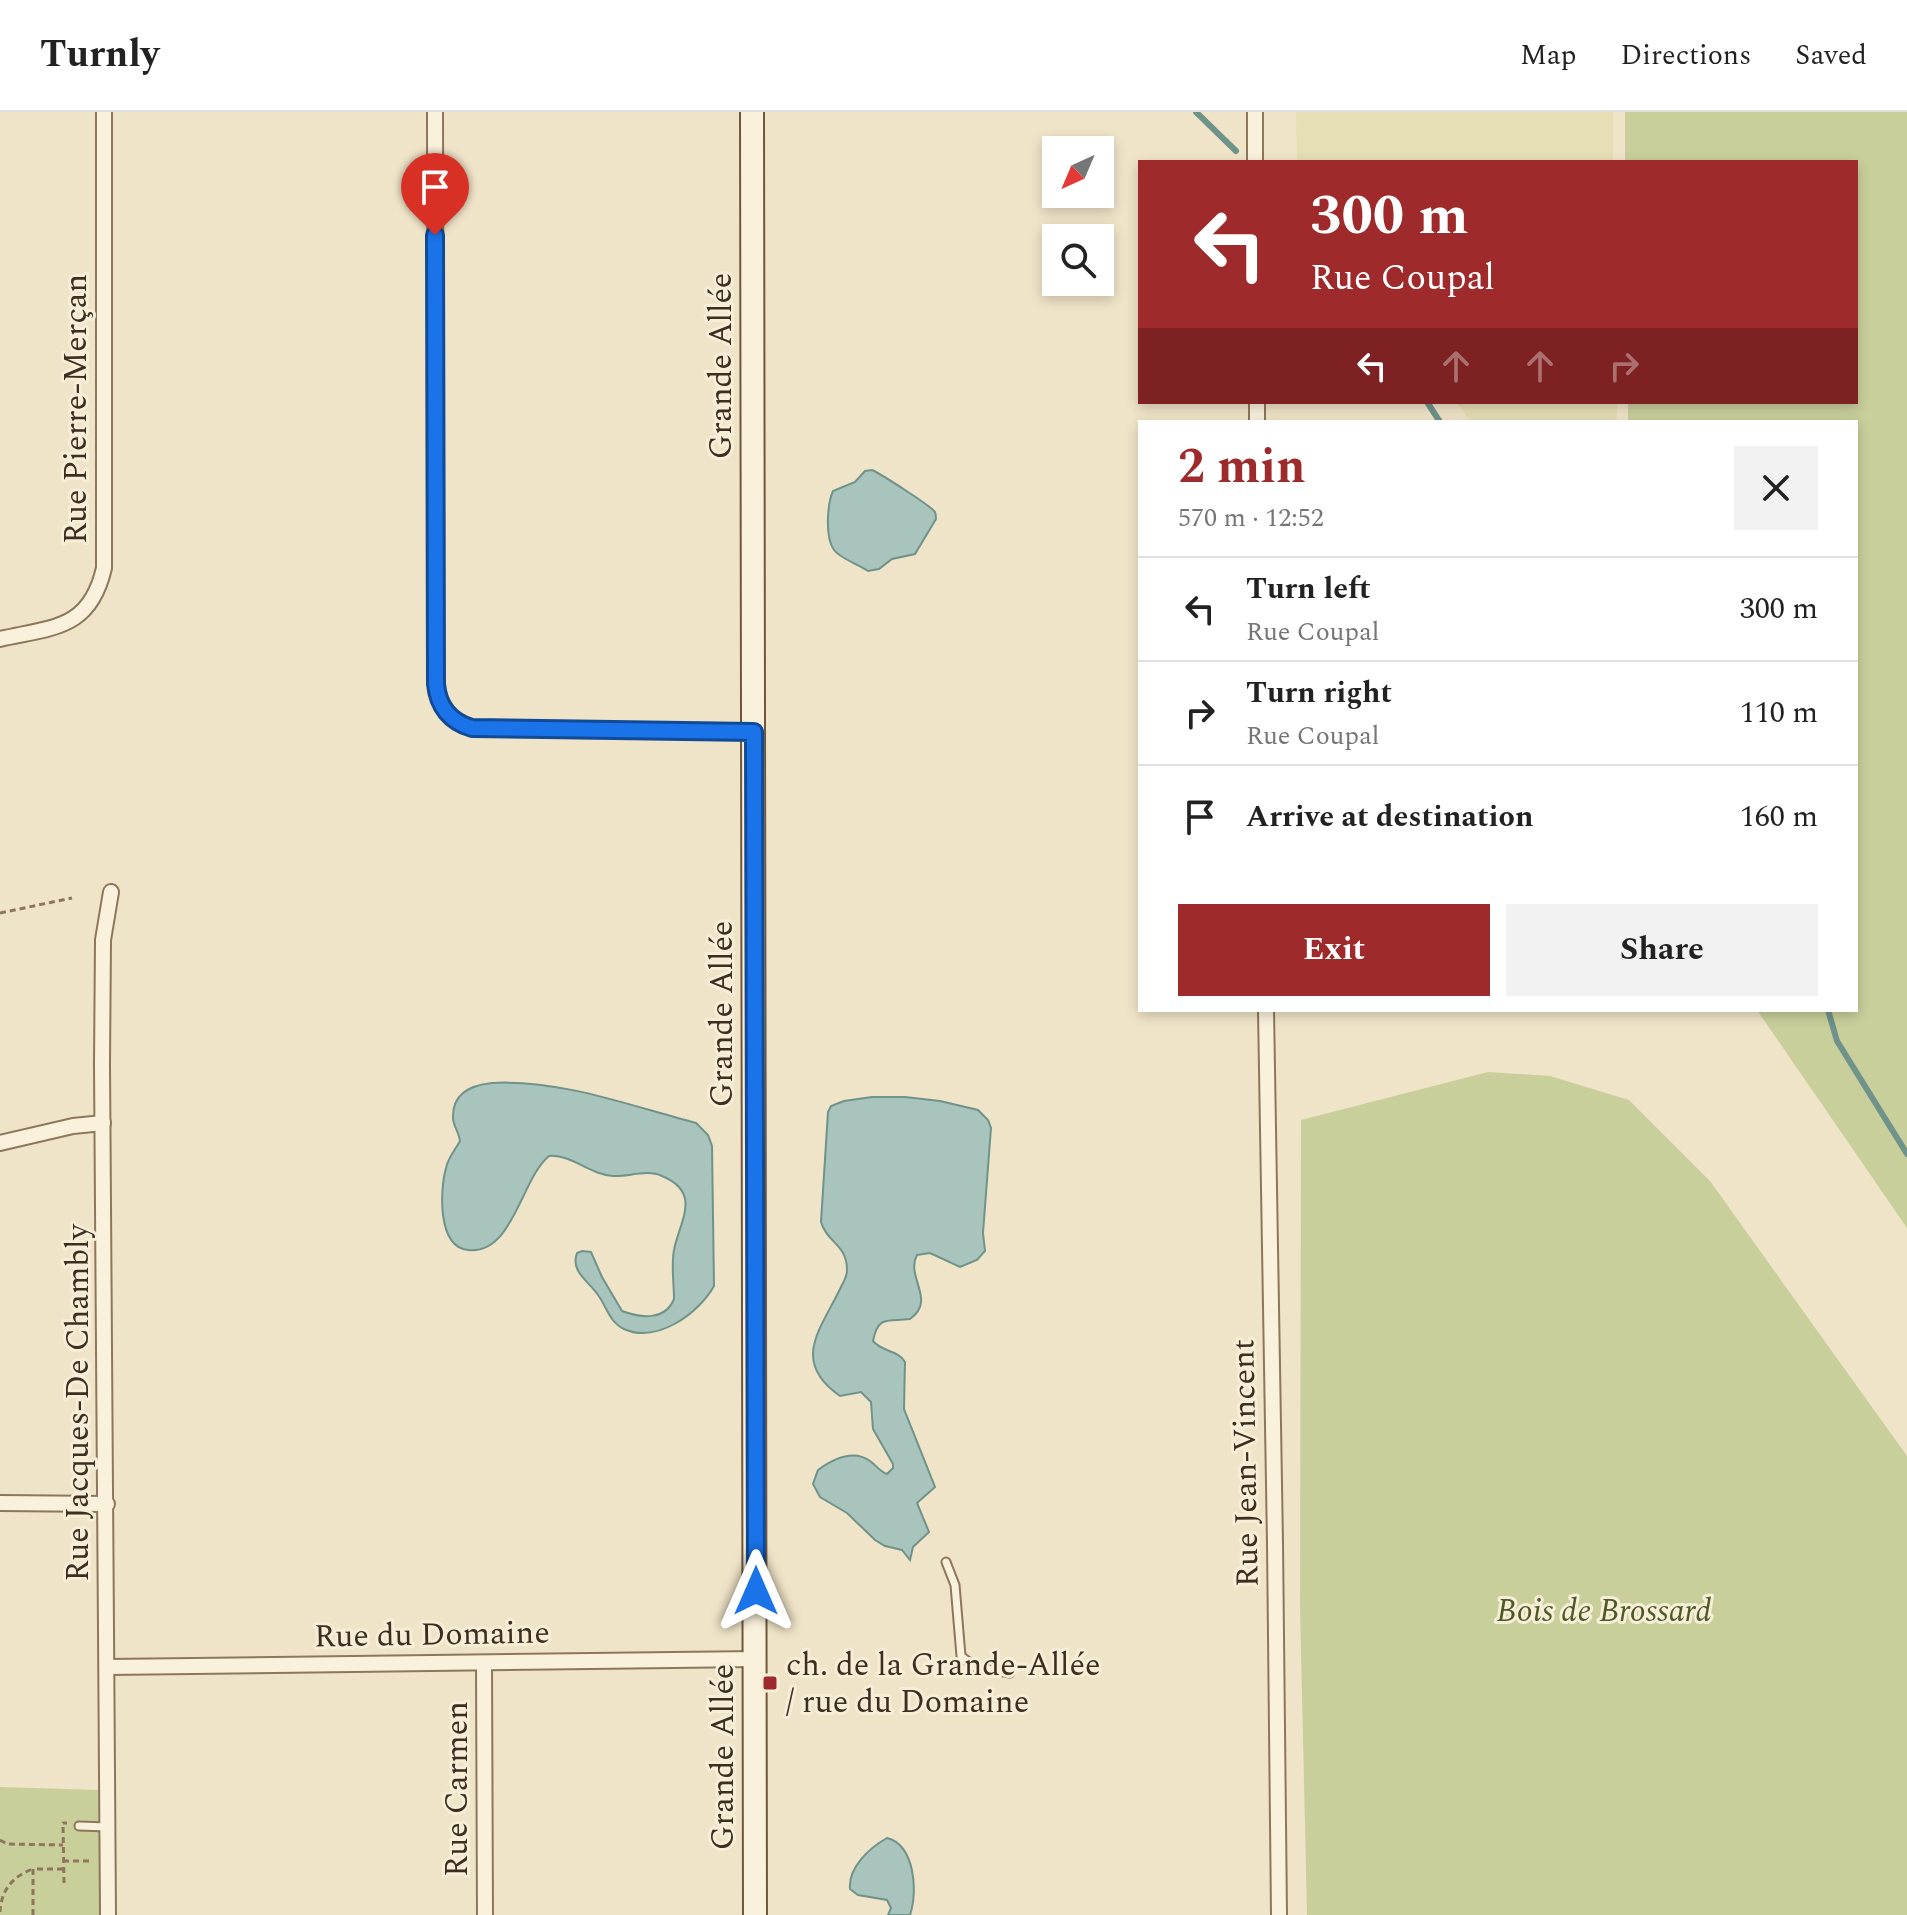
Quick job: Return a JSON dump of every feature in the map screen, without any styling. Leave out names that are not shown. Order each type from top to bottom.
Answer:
[{"type":"street","name":"Rue Pierre-Merçan","points":[[0,639],[55,626],[79,616],[94,599],[104,568],[104,112]]},
{"type":"street","points":[[435,112],[436,684],[441,704],[454,720],[472,728],[754,732]]},
{"type":"street","name":"Grande Allée","points":[[752,112],[755,1915]]},
{"type":"street","points":[[1255,112],[1255,160]]},
{"type":"street","name":"Rue Jacques-De Chambly","points":[[108,1915],[103,940],[111,892]]},
{"type":"street","name":"Rue Jean-Vincent","points":[[1266,1012],[1279,1915]]},
{"type":"street","points":[[0,1143],[73,1126],[103,1123]]},
{"type":"street","points":[[0,1503],[107,1504]]},
{"type":"street","name":"Rue du Domaine","points":[[108,1667],[756,1659]]},
{"type":"street","name":"Rue Carmen","points":[[484,1663],[485,1915]]},
{"type":"lane","points":[[946,1562],[955,1585],[961,1656],[975,1667],[1010,1673]]},
{"type":"lane","points":[[76,1825],[108,1827]]},
{"type":"path","points":[[0,913],[72,898]]},
{"type":"path","points":[[64,1883],[63,1823],[76,1825]]},
{"type":"path","points":[[0,1840],[7,1844],[63,1845]]},
{"type":"path","points":[[63,1861],[100,1861]]},
{"type":"path","points":[[0,1912],[2,1892],[18,1875],[33,1869],[63,1869]]},
{"type":"path","points":[[33,1869],[33,1915]]},
{"type":"shaded area","points":[[1296,112],[1613,112],[1613,160],[1297,160]]},
{"type":"shaded area","points":[[1458,404],[1617,404],[1617,420],[1470,420]]},
{"type":"green space","points":[[1625,112],[1907,112],[1907,1228],[1758,1012],[1858,1012],[1858,420],[1628,420],[1628,404],[1858,404],[1858,160],[1625,160]]},
{"type":"green space","name":"Bois de Brossard","points":[[1488,1072],[1550,1076],[1629,1100],[1710,1181],[1907,1456],[1907,1915],[1307,1915],[1300,1606],[1301,1120]]},
{"type":"green space","points":[[0,1787],[100,1790],[100,1915],[0,1915]]},
{"type":"water","points":[[872,470],[932,509],[936,519],[915,554],[892,559],[879,569],[868,571],[834,550],[828,521],[833,491],[855,482],[865,471]]},
{"type":"water","points":[[492,1083],[543,1085],[595,1095],[696,1123],[708,1135],[712,1146],[714,1286],[688,1315],[663,1329],[650,1332],[637,1333],[624,1329],[612,1318],[576,1266],[577,1253],[591,1252],[622,1311],[652,1316],[670,1306],[674,1299],[673,1256],[685,1200],[674,1183],[656,1174],[605,1175],[565,1158],[549,1156],[539,1167],[515,1214],[496,1241],[483,1248],[468,1250],[451,1239],[442,1202],[447,1164],[460,1141],[453,1119],[454,1108],[465,1091]]},
{"type":"water","points":[[872,1097],[940,1101],[978,1110],[991,1128],[983,1233],[985,1251],[977,1260],[960,1267],[930,1253],[917,1255],[914,1263],[921,1296],[918,1312],[910,1319],[881,1323],[873,1341],[905,1362],[904,1409],[935,1487],[917,1503],[929,1532],[913,1547],[910,1560],[902,1550],[875,1540],[847,1513],[820,1497],[813,1484],[818,1470],[843,1457],[864,1457],[887,1474],[893,1468],[873,1429],[871,1402],[861,1392],[840,1396],[816,1370],[813,1357],[819,1331],[847,1272],[844,1254],[821,1222],[828,1112],[831,1106],[844,1101]]},
{"type":"water","points":[[887,1838],[896,1842],[909,1859],[914,1882],[910,1915],[888,1915],[891,1908],[887,1900],[858,1895],[850,1889],[852,1874],[861,1859]]},
{"type":"waterway","points":[[1196,112],[1236,151]]},
{"type":"waterway","points":[[1428,404],[1439,420]]},
{"type":"waterway","points":[[1829,1012],[1837,1041],[1907,1154]]},
{"type":"place","name":"ch. de la Grande-Allée / rue du Domaine","points":[[770,1683]]},
{"type":"route","points":[[435,235],[436,684],[438,698],[445,710],[454,720],[472,728],[754,732],[756,1591]]}]
